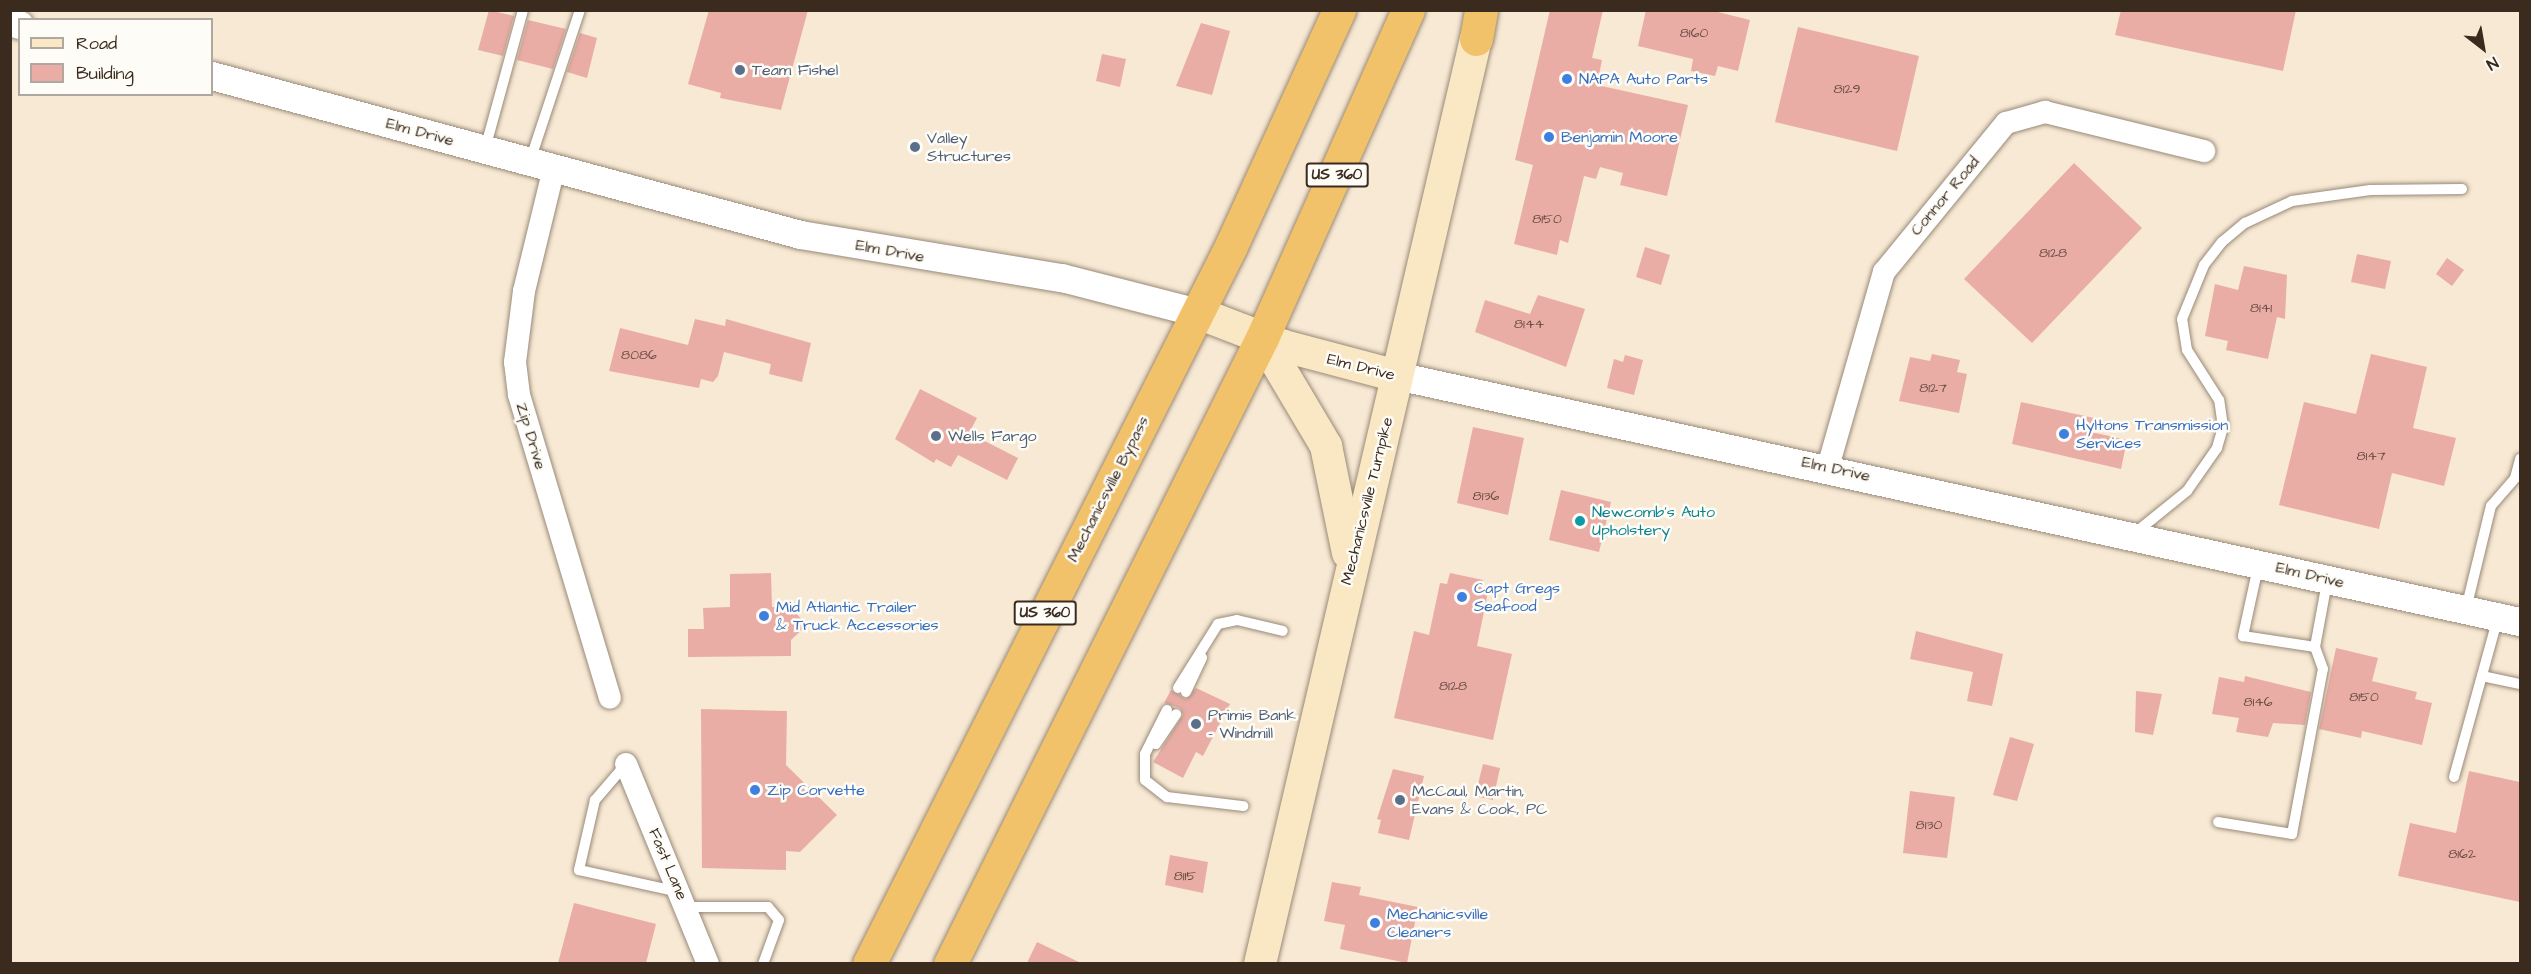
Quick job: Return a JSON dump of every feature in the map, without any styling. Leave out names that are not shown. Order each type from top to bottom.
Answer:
[{"type":"highway","name":"Mechanicsville Bypass","points":[[869,963],[1198,313],[1339,10]]},
{"type":"highway","name":"US 360","points":[[950,963],[1262,338],[1408,10]]},
{"type":"main road","name":"Mechanicsville Turnpike","points":[[1260,963],[1478,25]]},
{"type":"main road","name":"Elm Drive","points":[[1198,313],[1262,338],[1397,376]]},
{"type":"main road","points":[[1262,338],[1326,446],[1351,568]]},
{"type":"street","name":"Elm Drive","points":[[213,76],[801,234],[1062,278],[1198,313]]},
{"type":"street","name":"Connor Road","points":[[1828,466],[1884,272],[2006,123],[2045,112],[2204,151]]},
{"type":"street","name":"Zip Drive","points":[[542,165],[515,362],[519,395],[610,698]]},
{"type":"street","name":"Elm Drive","points":[[1397,376],[1828,466],[2509,619]]},
{"type":"street","name":"Fast Lane","points":[[626,764],[708,963]]},
{"type":"lane","points":[[485,149],[524,10]]},
{"type":"lane","points":[[542,165],[580,10]]},
{"type":"lane","points":[[2132,536],[2187,491],[2217,448],[2223,427],[2219,400],[2187,350],[2182,319],[2204,265],[2222,242],[2245,223],[2292,201],[2370,190],[2462,189]]},
{"type":"lane","points":[[2466,610],[2492,506],[2515,478],[2520,459]]},
{"type":"lane","points":[[2259,563],[2243,636],[2315,647]]},
{"type":"lane","points":[[2218,822],[2292,834],[2323,669],[2315,647],[2327,579]]},
{"type":"lane","points":[[2454,777],[2482,676],[2509,619]]},
{"type":"lane","points":[[1182,691],[1218,624],[1237,620],[1283,631]]},
{"type":"lane","points":[[2482,676],[2520,684]]},
{"type":"lane","points":[[1172,712],[1141,767],[1145,780],[1167,797],[1243,806]]},
{"type":"lane","points":[[626,764],[595,800],[579,870],[683,900],[768,907],[779,920],[763,963]]},
{"type":"building","points":[[489,10],[514,16],[503,56],[478,50]]},
{"type":"building","name":"Team Fishel","points":[[709,10],[808,10],[781,110],[720,98],[721,93],[688,84]]},
{"type":"building","points":[[1550,10],[1603,10],[1592,58],[1602,60],[1597,85],[1688,105],[1667,196],[1620,185],[1623,173],[1600,167],[1596,179],[1584,176],[1568,243],[1560,240],[1557,255],[1514,244],[1533,165],[1515,160]]},
{"type":"building","points":[[1646,10],[1710,10],[1750,20],[1738,71],[1718,66],[1715,76],[1691,71],[1693,59],[1638,46]]},
{"type":"building","points":[[2121,10],[2296,10],[2283,71],[2115,35]]},
{"type":"building","points":[[528,20],[566,29],[553,69],[517,60]]},
{"type":"building","points":[[1201,23],[1230,31],[1212,95],[1176,86]]},
{"type":"building","points":[[1798,27],[1919,56],[1897,151],[1775,122]]},
{"type":"building","points":[[580,33],[597,38],[587,78],[567,72]]},
{"type":"building","points":[[1102,54],[1126,59],[1120,87],[1096,81]]},
{"type":"building","points":[[2074,163],[2142,228],[2032,343],[1964,279]]},
{"type":"building","points":[[1645,247],[1670,255],[1661,285],[1636,277]]},
{"type":"building","points":[[2357,254],[2391,261],[2385,289],[2351,282]]},
{"type":"building","points":[[2447,258],[2464,270],[2452,286],[2436,274]]},
{"type":"building","points":[[2244,266],[2287,275],[2285,319],[2277,317],[2268,359],[2226,350],[2228,341],[2205,336],[2215,284],[2238,290]]},
{"type":"building","points":[[1538,295],[1585,309],[1566,367],[1475,332],[1485,300],[1530,314]]},
{"type":"building","points":[[695,319],[725,326],[726,319],[811,343],[802,382],[769,374],[771,364],[724,352],[718,376],[713,382],[701,379],[699,388],[609,371],[620,328],[688,345]]},
{"type":"building","points":[[1932,354],[1960,360],[1957,372],[1967,374],[1959,413],[1899,401],[1910,357],[1930,361]]},
{"type":"building","points":[[2371,354],[2427,367],[2413,428],[2456,438],[2444,486],[2392,473],[2379,529],[2279,505],[2304,402],[2356,414]]},
{"type":"building","points":[[1625,355],[1643,360],[1634,395],[1607,388],[1614,359],[1623,362]]},
{"type":"building","name":"Wells Fargo","points":[[920,389],[977,418],[969,433],[1018,458],[1007,480],[958,455],[951,467],[936,459],[934,463],[895,439]]},
{"type":"building","points":[[2021,402],[2094,418],[2091,432],[2127,440],[2121,469],[2012,444]]},
{"type":"building","points":[[1473,427],[1524,438],[1508,515],[1457,503]]},
{"type":"building","name":"Newcomb's Auto Upholstery","points":[[1561,490],[1611,502],[1599,552],[1549,540]]},
{"type":"building","name":"Mid Atlantic Trailer & Truck Accessories","points":[[771,573],[772,607],[790,607],[807,625],[791,640],[791,656],[688,657],[688,629],[704,629],[703,608],[730,607],[730,574]]},
{"type":"building","points":[[1450,573],[1483,580],[1482,585],[1489,587],[1477,646],[1512,654],[1493,740],[1394,718],[1414,631],[1429,635],[1440,583],[1447,584]]},
{"type":"building","points":[[1916,631],[2003,654],[1992,706],[1967,701],[1973,672],[1910,659]]},
{"type":"building","points":[[2336,648],[2378,658],[2372,681],[2417,692],[2415,699],[2432,703],[2422,745],[2362,731],[2361,738],[2319,729]]},
{"type":"building","points":[[2245,676],[2311,692],[2305,725],[2273,723],[2268,737],[2236,732],[2239,718],[2212,714],[2219,677],[2244,682]]},
{"type":"building","name":"Primis Bank - Windmill","points":[[1196,688],[1230,704],[1203,756],[1196,752],[1183,778],[1153,762],[1183,715],[1180,708],[1164,703],[1171,690],[1186,699]]},
{"type":"building","points":[[2136,691],[2162,694],[2153,735],[2135,732]]},
{"type":"building","name":"Zip Corvette","points":[[701,709],[787,711],[786,765],[837,815],[800,852],[786,851],[786,870],[702,868]]},
{"type":"building","points":[[2010,737],[2034,744],[2017,801],[1993,795]]},
{"type":"building","points":[[1483,764],[1500,768],[1493,800],[1475,796]]},
{"type":"building","name":"McCaul, Martin, Evans & Cook, PC","points":[[1393,769],[1424,776],[1409,840],[1378,833],[1381,820],[1377,819]]},
{"type":"building","points":[[2469,771],[2520,782],[2520,902],[2398,876],[2410,823],[2456,833]]},
{"type":"building","points":[[1910,791],[1955,797],[1947,858],[1903,853]]},
{"type":"building","points":[[1170,855],[1208,862],[1203,893],[1165,885]]},
{"type":"building","name":"Mechanicsville Cleaners","points":[[1332,882],[1361,887],[1359,895],[1418,907],[1407,963],[1340,949],[1345,925],[1324,921]]},
{"type":"building","points":[[574,903],[656,924],[646,963],[558,963]]},
{"type":"building","points":[[1037,942],[1081,963],[1027,963]]},
{"type":"place","name":"Team Fishel","points":[[740,70]]},
{"type":"place","name":"NAPA Auto Parts","points":[[1567,79]]},
{"type":"place","name":"Benjamin Moore","points":[[1549,137]]},
{"type":"place","name":"Valley Structures","points":[[915,147]]},
{"type":"place","name":"Hyltons Transmission Services","points":[[2064,434]]},
{"type":"place","name":"Wells Fargo","points":[[936,436]]},
{"type":"place","name":"Newcomb's Auto Upholstery","points":[[1580,521]]},
{"type":"place","name":"Capt Gregs Seafood","points":[[1462,597]]},
{"type":"place","name":"Mid Atlantic Trailer & Truck Accessories","points":[[764,616]]},
{"type":"place","name":"Primis Bank - Windmill","points":[[1196,724]]},
{"type":"place","name":"Zip Corvette","points":[[755,790]]},
{"type":"place","name":"McCaul, Martin, Evans & Cook, PC","points":[[1400,800]]},
{"type":"place","name":"Mechanicsville Cleaners","points":[[1375,923]]}]
